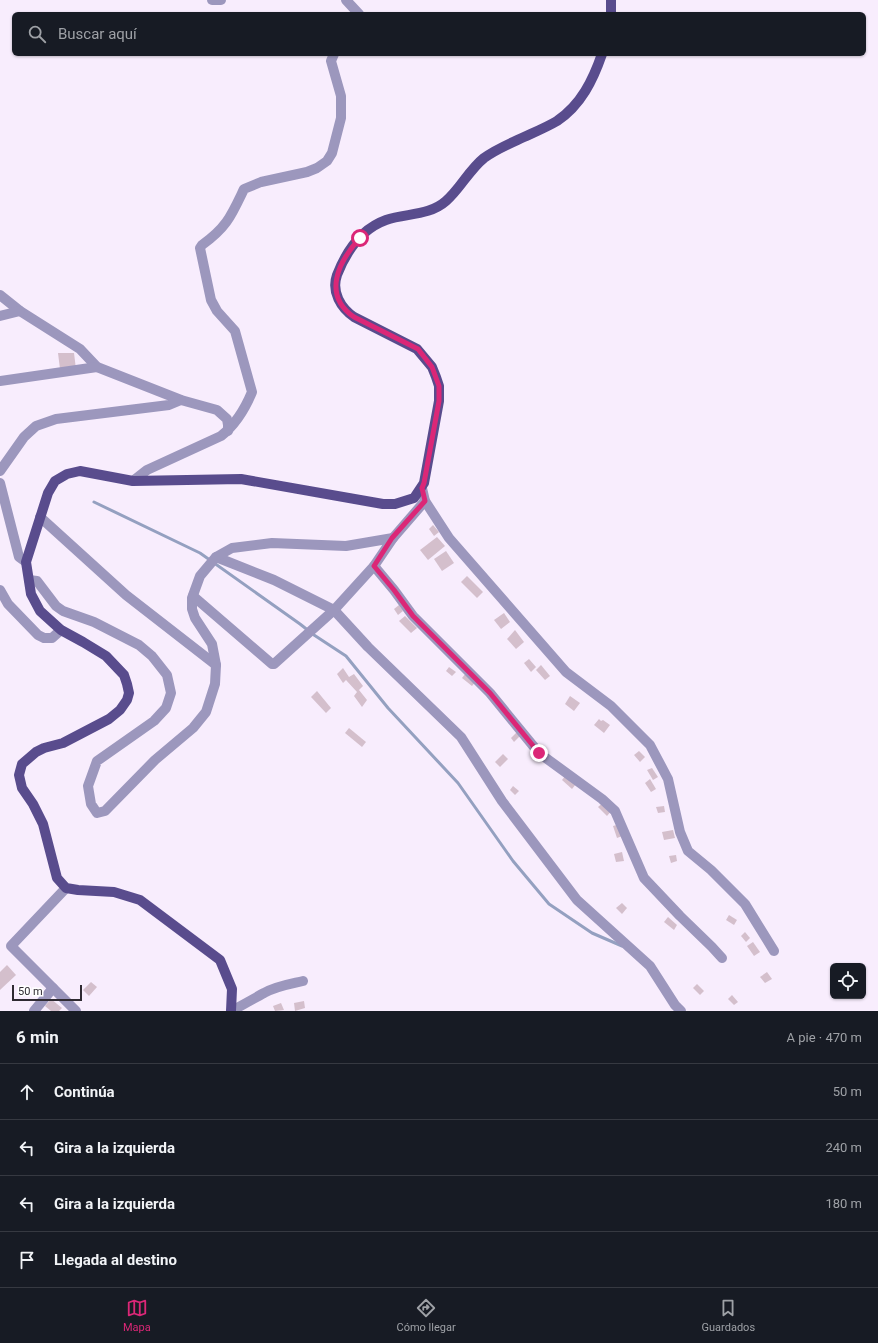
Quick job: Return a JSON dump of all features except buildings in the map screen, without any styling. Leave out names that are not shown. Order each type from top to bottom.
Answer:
[{"type":"main road","points":[[611,0],[611,12]]},
{"type":"main road","points":[[231,1011],[232,989],[220,960],[140,900],[114,892],[66,888],[57,878],[43,824],[33,804],[22,788],[19,775],[22,764],[36,752],[44,748],[63,743],[109,719],[120,710],[127,700],[128,693],[124,675],[106,656],[61,630],[40,612],[31,594],[26,562],[48,493],[55,481],[67,474],[80,471],[133,481],[241,479],[383,504],[395,504],[414,498],[424,483],[439,401],[439,386],[432,367],[418,349],[345,311],[336,293],[336,279],[341,265],[349,250],[372,228],[386,220],[430,211],[446,201],[483,159],[495,151],[557,120],[571,109],[588,87],[601,56]]},
{"type":"street","points":[[212,0],[221,0]]},
{"type":"street","points":[[346,0],[357,12]]},
{"type":"street","points":[[133,481],[147,470],[222,436],[228,431],[242,412],[252,392],[235,331],[217,311],[211,300],[200,248],[221,230],[230,218],[244,188],[261,182],[307,172],[317,168],[327,161],[332,153],[341,118],[341,96],[331,61],[333,56]]},
{"type":"street","points":[[0,295],[20,311],[80,349],[97,367],[181,400],[217,410],[227,419],[228,431]]},
{"type":"street","points":[[0,316],[20,311]]},
{"type":"street","points":[[0,381],[97,367]]},
{"type":"street","points":[[0,471],[24,437],[36,426],[56,419],[169,405],[181,400]]},
{"type":"street","points":[[0,483],[19,557],[26,562]]},
{"type":"street","points":[[422,488],[425,501],[449,538],[566,672],[610,706],[650,745],[668,780],[680,832],[688,851],[711,870],[744,904],[774,951]]},
{"type":"street","points":[[193,596],[272,664],[274,664],[334,610],[374,566],[392,538],[425,501]]},
{"type":"street","points":[[40,517],[126,595],[216,665]]},
{"type":"street","points":[[29,580],[37,581],[56,606],[63,611],[94,622],[139,645],[152,656],[167,675],[171,693],[166,708],[154,721],[97,760],[88,786],[91,804],[97,813],[105,812],[155,760],[193,728],[206,712],[215,684],[216,665],[212,644],[195,618],[192,608],[193,596],[200,576],[216,557],[232,548],[272,544],[346,546],[392,538]]},
{"type":"street","points":[[216,557],[274,580],[334,610],[368,647],[461,737],[502,801],[577,900],[650,966],[675,1006],[681,1011]]},
{"type":"street","points":[[374,566],[413,616],[490,693],[539,753],[602,799],[615,811],[644,878],[722,958]]},
{"type":"street","points":[[0,590],[8,604],[38,635],[44,638],[52,638],[61,630]]},
{"type":"street","points":[[66,888],[11,946],[76,1011]]},
{"type":"street","points":[[231,1011],[256,998],[264,992],[303,981]]},
{"type":"street","points":[[34,1011],[53,988]]},
{"type":"waterway","points":[[94,502],[200,553],[314,635],[346,656],[388,708],[458,783],[513,861],[549,904],[592,933],[622,946]]},
{"type":"route","points":[[360,238],[349,250],[336,279],[336,293],[340,302],[345,311],[354,317],[418,349],[432,367],[439,386],[439,401],[422,488],[425,501],[392,538],[374,566],[413,616],[490,693],[539,753]]}]
